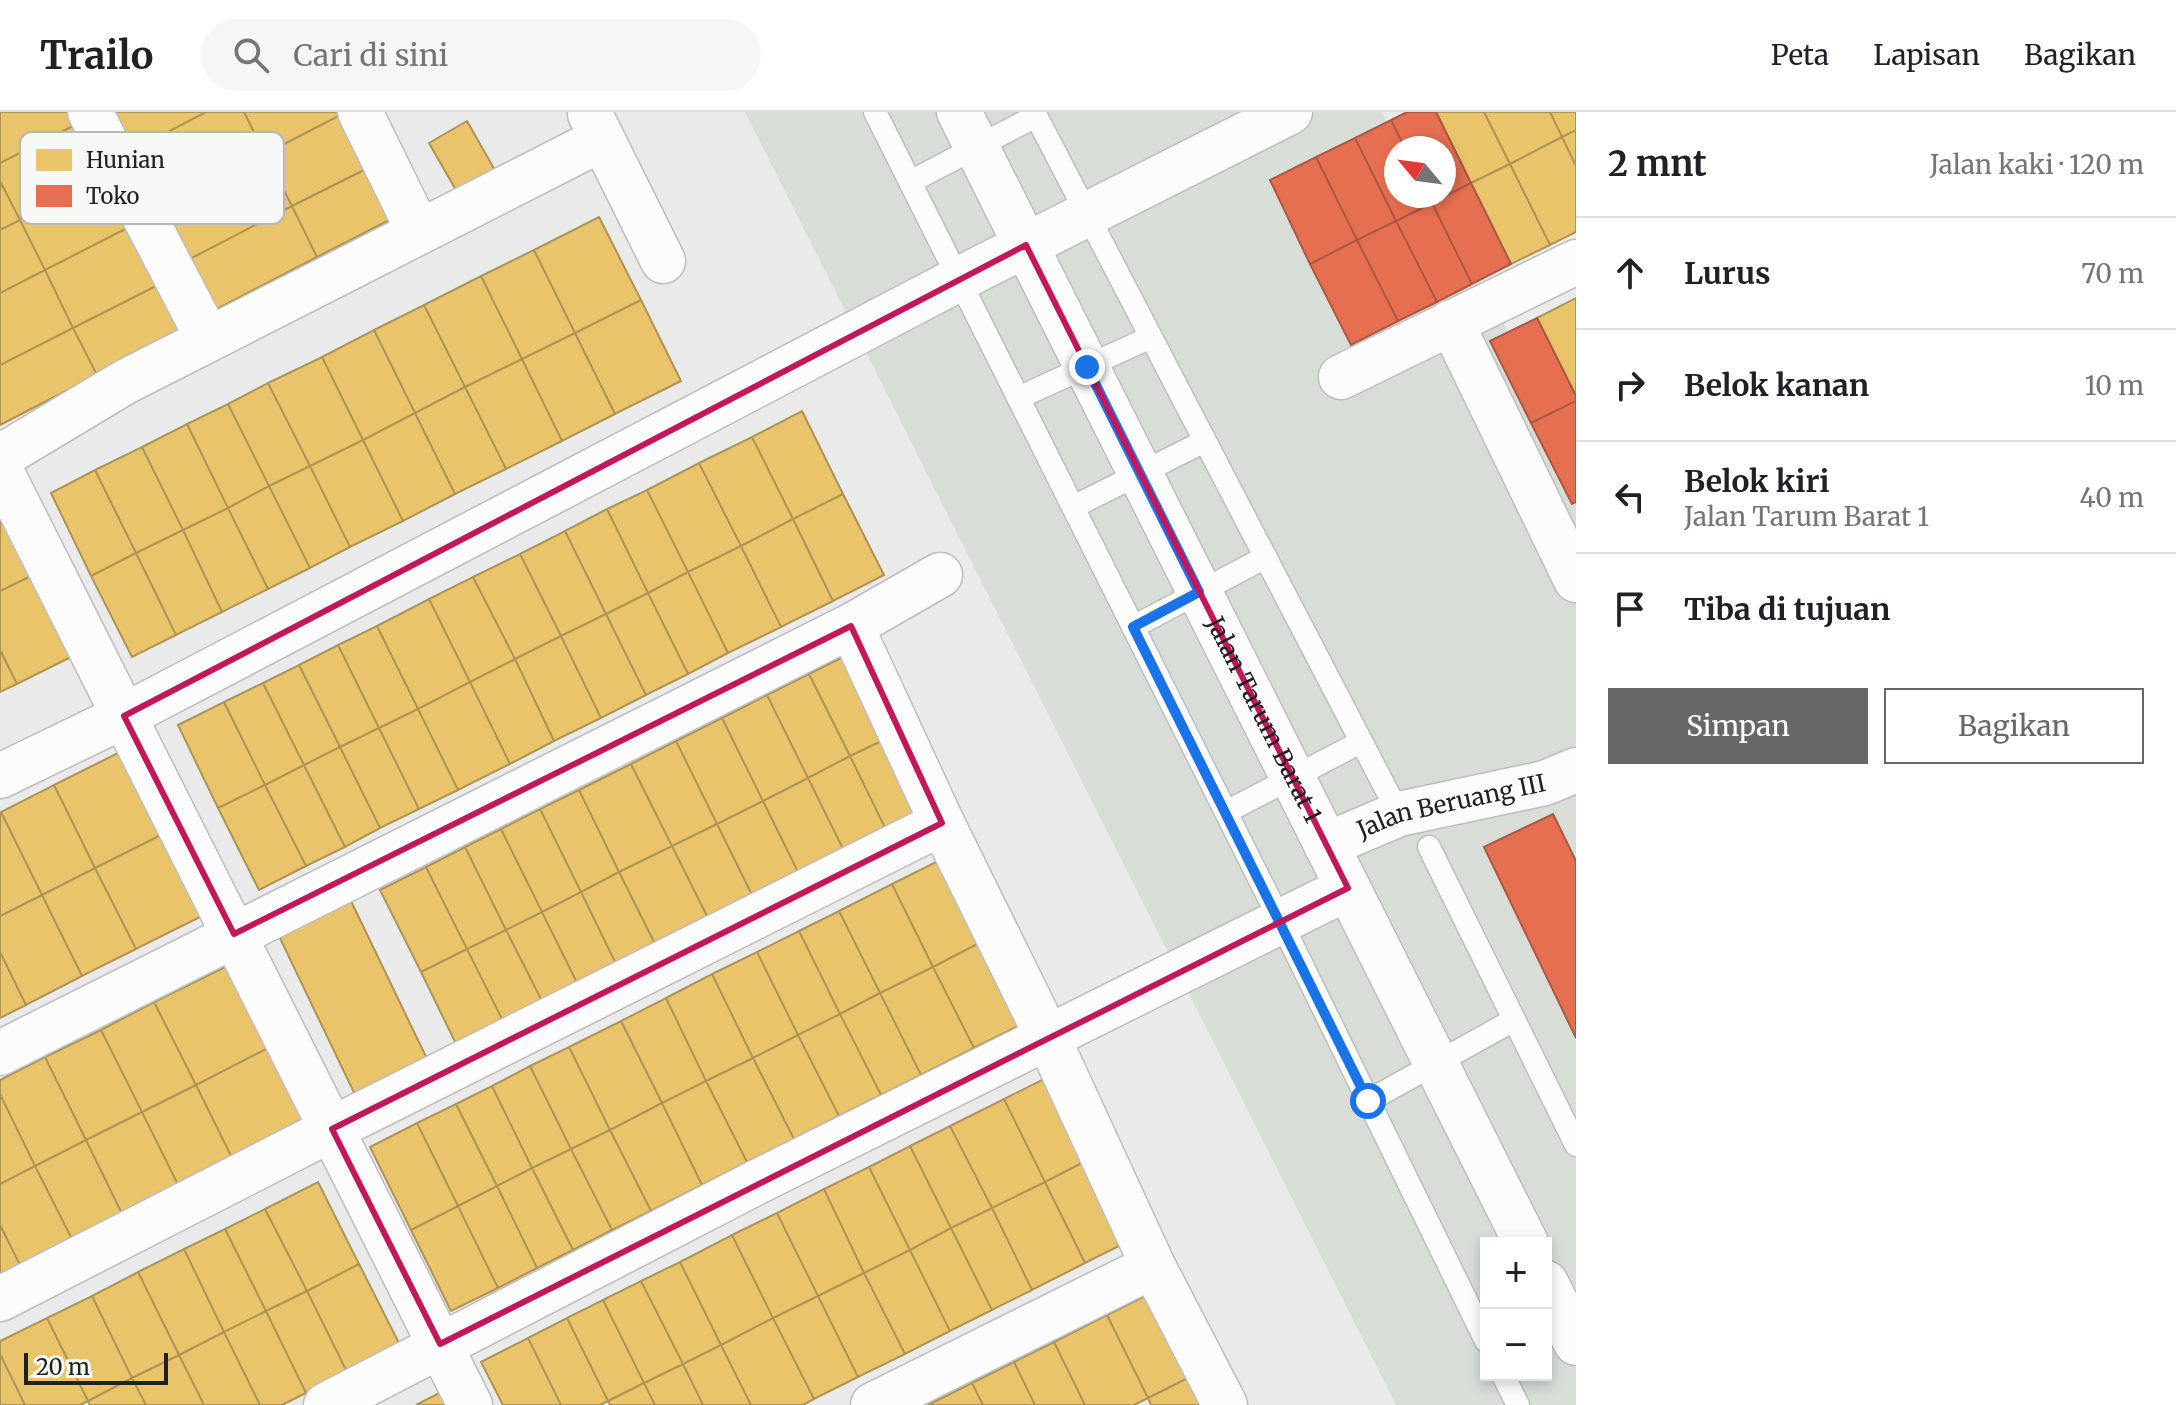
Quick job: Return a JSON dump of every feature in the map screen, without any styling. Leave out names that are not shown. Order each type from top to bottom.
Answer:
[{"type":"street","points":[[90,112],[100,132]]},
{"type":"street","points":[[360,112],[419,232]]},
{"type":"street","points":[[0,776],[124,716],[959,279],[1290,112]]},
{"type":"street","points":[[0,457],[125,382],[419,232],[595,126],[663,261]]},
{"type":"street","name":"Jalan Tarum Barat 1","points":[[968,130],[1523,1237]]},
{"type":"street","points":[[148,224],[208,339]]},
{"type":"street","points":[[1341,377],[1576,262]]},
{"type":"street","points":[[1451,322],[1563,522],[1576,580]]},
{"type":"street","points":[[0,469],[470,1405]]},
{"type":"street","points":[[0,1053],[851,626],[940,575]]},
{"type":"street","points":[[851,626],[1153,1266],[1225,1405]]},
{"type":"street","name":"Jalan Beruang III","points":[[1326,845],[1399,814],[1545,783],[1576,770]]},
{"type":"street","points":[[0,1299],[942,823]]},
{"type":"street","points":[[326,1405],[757,1182],[1348,888]]},
{"type":"street","points":[[873,1405],[1153,1266]]},
{"type":"street","points":[[1552,1295],[1576,1343]]},
{"type":"lane","points":[[875,112],[1281,922],[1480,1329]]},
{"type":"lane","points":[[910,182],[968,130],[1035,114],[1399,814]]},
{"type":"lane","points":[[1018,398],[1151,337]]},
{"type":"lane","points":[[1073,507],[1205,441]]},
{"type":"lane","points":[[1133,627],[1266,557]]},
{"type":"lane","points":[[1226,812],[1361,742]]},
{"type":"lane","points":[[1429,847],[1576,1145]]},
{"type":"lane","points":[[1368,1101],[1514,1020]]},
{"type":"lane","points":[[1506,1381],[1518,1405]]},
{"type":"highlighted area","points":[[1026,245],[1348,888],[440,1344],[332,1129],[942,823],[851,626],[234,934],[124,716]]},
{"type":"shaded area","points":[[745,112],[1381,112],[1395,136],[1384,136],[1384,208],[1437,208],[1576,450],[1576,1405],[1396,1405]]},
{"type":"building: Hunian","points":[[0,112],[78,112],[83,121],[61,132],[20,132],[20,153],[0,163]]},
{"type":"building: Hunian","points":[[114,112],[206,112],[168,132],[124,132]]},
{"type":"building: Hunian","points":[[206,112],[244,112],[254,132],[168,132]]},
{"type":"building: Hunian","points":[[244,112],[346,112],[284,144],[284,132],[254,132]]},
{"type":"building: Hunian","points":[[346,112],[382,161],[292,206],[284,191],[284,144]]},
{"type":"building: Hunian","points":[[1436,112],[1484,112],[1510,164],[1471,183],[1456,153],[1456,136],[1448,136]]},
{"type":"building: Hunian","points":[[1484,112],[1550,112],[1562,137],[1510,164]]},
{"type":"building: Hunian","points":[[1550,112],[1576,112],[1576,130],[1562,137]]},
{"type":"building: Hunian","points":[[83,121],[88,132],[61,132]]},
{"type":"building: Hunian","points":[[467,121],[497,174],[460,197],[429,143]]},
{"type":"building: Hunian","points":[[1576,130],[1576,166],[1562,137]]},
{"type":"building: Hunian","points":[[1562,137],[1576,166],[1576,232],[1550,245],[1510,164]]},
{"type":"building: Hunian","points":[[20,153],[20,220],[0,181],[0,163]]},
{"type":"building: Hunian","points":[[382,161],[407,211],[317,257],[292,206]]},
{"type":"building: Hunian","points":[[1510,164],[1550,245],[1511,264],[1471,183]]},
{"type":"building: Hunian","points":[[0,181],[20,220],[0,230]]},
{"type":"building: Hunian","points":[[284,191],[292,206],[284,210]]},
{"type":"building: Hunian","points":[[292,206],[317,257],[213,311],[188,260],[257,224],[284,224],[284,210]]},
{"type":"building: Hunian","points":[[599,217],[641,300],[575,333],[534,250]]},
{"type":"building: Hunian","points":[[20,220],[45,270],[0,293],[0,230]]},
{"type":"building: Hunian","points":[[22,224],[135,224],[45,270]]},
{"type":"building: Hunian","points":[[135,224],[164,282],[73,328],[45,270]]},
{"type":"building: Hunian","points":[[170,224],[257,224],[188,260]]},
{"type":"building: Hunian","points":[[534,250],[575,333],[522,359],[481,276]]},
{"type":"building: Hunian","points":[[45,270],[73,328],[0,365],[0,293]]},
{"type":"building: Hunian","points":[[481,276],[522,359],[465,387],[424,305]]},
{"type":"building: Hunian","points":[[164,282],[187,329],[97,375],[73,328]]},
{"type":"building: Hunian","points":[[1576,298],[1576,396],[1537,318]]},
{"type":"building: Hunian","points":[[641,300],[681,381],[615,414],[575,333]]},
{"type":"building: Hunian","points":[[424,305],[465,387],[415,413],[374,330]]},
{"type":"building: Hunian","points":[[73,328],[97,375],[0,425],[0,365]]},
{"type":"building: Hunian","points":[[374,330],[415,413],[363,440],[322,357]]},
{"type":"building: Hunian","points":[[575,333],[615,414],[562,441],[522,359]]},
{"type":"building: Hunian","points":[[322,357],[363,440],[310,466],[268,383]]},
{"type":"building: Hunian","points":[[522,359],[562,441],[506,469],[465,387]]},
{"type":"building: Hunian","points":[[268,383],[310,466],[269,486],[228,404]]},
{"type":"building: Hunian","points":[[465,387],[506,469],[455,494],[415,413]]},
{"type":"building: Hunian","points":[[228,404],[269,486],[228,508],[187,424]]},
{"type":"building: Hunian","points":[[802,411],[843,494],[793,519],[752,437]]},
{"type":"building: Hunian","points":[[415,413],[455,494],[403,521],[363,440]]},
{"type":"building: Hunian","points":[[187,424],[228,508],[183,530],[142,447]]},
{"type":"building: Hunian","points":[[752,437],[793,519],[741,546],[699,463]]},
{"type":"building: Hunian","points":[[363,440],[403,521],[350,547],[310,466]]},
{"type":"building: Hunian","points":[[142,447],[183,530],[136,553],[95,470]]},
{"type":"building: Hunian","points":[[699,463],[741,546],[688,572],[647,490]]},
{"type":"building: Hunian","points":[[310,466],[350,547],[310,568],[269,486]]},
{"type":"building: Hunian","points":[[95,470],[136,553],[91,576],[51,493]]},
{"type":"building: Hunian","points":[[269,486],[310,568],[268,589],[228,508]]},
{"type":"building: Hunian","points":[[647,490],[688,572],[648,593],[607,509]]},
{"type":"building: Hunian","points":[[843,494],[884,575],[833,601],[793,519]]},
{"type":"building: Hunian","points":[[228,508],[268,589],[222,612],[183,530]]},
{"type":"building: Hunian","points":[[607,509],[648,593],[606,614],[565,531]]},
{"type":"building: Hunian","points":[[0,514],[31,576],[0,591]]},
{"type":"building: Hunian","points":[[793,519],[833,601],[781,627],[741,546]]},
{"type":"building: Hunian","points":[[183,530],[222,612],[176,635],[136,553]]},
{"type":"building: Hunian","points":[[565,531],[606,614],[561,636],[520,554]]},
{"type":"building: Hunian","points":[[741,546],[781,627],[728,653],[688,572]]},
{"type":"building: Hunian","points":[[136,553],[176,635],[132,657],[91,576]]},
{"type":"building: Hunian","points":[[520,554],[561,636],[515,659],[473,577]]},
{"type":"building: Hunian","points":[[688,572],[728,653],[688,674],[648,593]]},
{"type":"building: Hunian","points":[[31,576],[71,657],[17,684],[0,650],[0,591]]},
{"type":"building: Hunian","points":[[473,577],[515,659],[470,682],[429,599]]},
{"type":"building: Hunian","points":[[648,593],[688,674],[646,695],[606,614]]},
{"type":"building: Hunian","points":[[429,599],[470,682],[418,709],[377,626]]},
{"type":"building: Hunian","points":[[606,614],[646,695],[601,718],[561,636]]},
{"type":"building: Hunian","points":[[377,626],[418,709],[379,728],[338,645]]},
{"type":"building: Hunian","points":[[561,636],[601,718],[554,741],[515,659]]},
{"type":"building: Hunian","points":[[338,645],[379,728],[340,747],[299,665]]},
{"type":"building: Hunian","points":[[0,650],[17,684],[0,692]]},
{"type":"building: Hunian","points":[[849,654],[890,737],[850,756],[809,674]]},
{"type":"building: Hunian","points":[[515,659],[554,741],[510,764],[470,682]]},
{"type":"building: Hunian","points":[[299,665],[340,747],[304,765],[263,683]]},
{"type":"building: Hunian","points":[[809,674],[850,756],[808,778],[767,695]]},
{"type":"building: Hunian","points":[[470,682],[510,764],[458,790],[418,709]]},
{"type":"building: Hunian","points":[[263,683],[304,765],[265,785],[224,702]]},
{"type":"building: Hunian","points":[[767,695],[808,778],[763,801],[722,718]]},
{"type":"building: Hunian","points":[[224,702],[265,785],[218,808],[178,725]]},
{"type":"building: Hunian","points":[[418,709],[458,790],[419,809],[379,728]]},
{"type":"building: Hunian","points":[[722,718],[763,801],[717,824],[676,741]]},
{"type":"building: Hunian","points":[[379,728],[419,809],[380,828],[340,747]]},
{"type":"building: Hunian","points":[[890,737],[930,818],[890,838],[850,756]]},
{"type":"building: Hunian","points":[[676,741],[717,824],[672,846],[631,764]]},
{"type":"building: Hunian","points":[[130,747],[171,830],[95,868],[54,785]]},
{"type":"building: Hunian","points":[[340,747],[380,828],[345,847],[304,765]]},
{"type":"building: Hunian","points":[[850,756],[890,838],[848,859],[808,778]]},
{"type":"building: Hunian","points":[[631,764],[672,846],[619,872],[579,790]]},
{"type":"building: Hunian","points":[[304,765],[345,847],[306,866],[265,785]]},
{"type":"building: Hunian","points":[[808,778],[848,859],[803,882],[763,801]]},
{"type":"building: Hunian","points":[[54,785],[95,868],[42,895],[1,812]]},
{"type":"building: Hunian","points":[[265,785],[306,866],[259,890],[218,808]]},
{"type":"building: Hunian","points":[[579,790],[619,872],[581,892],[540,809]]},
{"type":"building: Hunian","points":[[763,801],[803,882],[757,905],[717,824]]},
{"type":"building: Hunian","points":[[540,809],[581,892],[542,912],[501,829]]},
{"type":"building: Hunian","points":[[0,813],[42,895],[0,916]]},
{"type":"building: Hunian","points":[[717,824],[757,905],[713,928],[672,846]]},
{"type":"building: Hunian","points":[[501,829],[542,912],[506,930],[465,847]]},
{"type":"building: Hunian","points":[[171,830],[212,911],[136,949],[95,868]]},
{"type":"building: Hunian","points":[[672,846],[713,928],[660,954],[619,872]]},
{"type":"building: Hunian","points":[[465,847],[506,930],[467,949],[426,867]]},
{"type":"building: Hunian","points":[[944,858],[985,940],[933,967],[892,884]]},
{"type":"building: Hunian","points":[[426,867],[467,949],[421,972],[380,890]]},
{"type":"building: Hunian","points":[[95,868],[136,949],[82,976],[42,895]]},
{"type":"building: Hunian","points":[[619,872],[660,954],[621,974],[581,892]]},
{"type":"building: Hunian","points":[[892,884],[933,967],[880,993],[839,911]]},
{"type":"building: Hunian","points":[[581,892],[621,974],[582,993],[542,912]]},
{"type":"building: Hunian","points":[[42,895],[82,976],[26,1005],[0,952],[0,916]]},
{"type":"building: Hunian","points":[[350,899],[431,1067],[359,1103],[278,934]]},
{"type":"building: Hunian","points":[[839,911],[880,993],[840,1014],[799,931]]},
{"type":"building: Hunian","points":[[542,912],[582,993],[547,1011],[506,930]]},
{"type":"building: Hunian","points":[[506,930],[547,1011],[508,1031],[467,949]]},
{"type":"building: Hunian","points":[[799,931],[840,1014],[798,1035],[757,952]]},
{"type":"building: Hunian","points":[[985,940],[1026,1022],[974,1048],[933,967]]},
{"type":"building: Hunian","points":[[467,949],[508,1031],[461,1054],[421,972]]},
{"type":"building: Hunian","points":[[0,952],[26,1005],[0,1018]]},
{"type":"building: Hunian","points":[[757,952],[798,1035],[753,1058],[712,974]]},
{"type":"building: Hunian","points":[[231,964],[272,1046],[196,1085],[154,1002]]},
{"type":"building: Hunian","points":[[933,967],[974,1048],[921,1075],[880,993]]},
{"type":"building: Hunian","points":[[712,974],[753,1058],[706,1081],[666,998]]},
{"type":"building: Hunian","points":[[880,993],[921,1075],[881,1095],[840,1014]]},
{"type":"building: Hunian","points":[[666,998],[706,1081],[662,1103],[621,1021]]},
{"type":"building: Hunian","points":[[154,1002],[196,1085],[142,1112],[101,1030]]},
{"type":"building: Hunian","points":[[840,1014],[881,1095],[839,1116],[798,1035]]},
{"type":"building: Hunian","points":[[621,1021],[662,1103],[610,1130],[569,1047]]},
{"type":"building: Hunian","points":[[101,1030],[142,1112],[86,1140],[45,1057]]},
{"type":"building: Hunian","points":[[798,1035],[839,1116],[794,1139],[753,1058]]},
{"type":"building: Hunian","points":[[272,1046],[313,1128],[236,1166],[196,1085]]},
{"type":"building: Hunian","points":[[569,1047],[610,1130],[571,1149],[530,1066]]},
{"type":"building: Hunian","points":[[45,1057],[86,1140],[35,1166],[0,1094],[0,1080]]},
{"type":"building: Hunian","points":[[753,1058],[794,1139],[747,1162],[706,1081]]},
{"type":"building: Hunian","points":[[530,1066],[571,1149],[532,1168],[492,1086]]},
{"type":"building: Hunian","points":[[1056,1073],[1097,1155],[1045,1182],[1004,1099]]},
{"type":"building: Hunian","points":[[706,1081],[747,1162],[702,1185],[662,1103]]},
{"type":"building: Hunian","points":[[196,1085],[236,1166],[182,1193],[142,1112]]},
{"type":"building: Hunian","points":[[492,1086],[532,1168],[497,1186],[456,1104]]},
{"type":"building: Hunian","points":[[0,1094],[35,1166],[0,1184]]},
{"type":"building: Hunian","points":[[1004,1099],[1045,1182],[992,1208],[950,1126]]},
{"type":"building: Hunian","points":[[662,1103],[702,1185],[651,1211],[610,1130]]},
{"type":"building: Hunian","points":[[456,1104],[497,1186],[458,1206],[417,1123]]},
{"type":"building: Hunian","points":[[142,1112],[182,1193],[126,1222],[86,1140]]},
{"type":"building: Hunian","points":[[417,1123],[458,1206],[411,1230],[370,1147]]},
{"type":"building: Hunian","points":[[950,1126],[992,1208],[951,1228],[910,1146]]},
{"type":"building: Hunian","points":[[610,1130],[651,1211],[612,1230],[571,1149]]},
{"type":"building: Hunian","points":[[86,1140],[126,1222],[76,1247],[35,1166]]},
{"type":"building: Hunian","points":[[910,1146],[951,1228],[910,1250],[869,1167]]},
{"type":"building: Hunian","points":[[571,1149],[612,1230],[573,1250],[532,1168]]},
{"type":"building: Hunian","points":[[1097,1155],[1137,1237],[1085,1263],[1045,1182]]},
{"type":"building: Hunian","points":[[35,1166],[76,1247],[24,1273],[0,1225],[0,1184]]},
{"type":"building: Hunian","points":[[869,1167],[910,1250],[864,1273],[824,1189]]},
{"type":"building: Hunian","points":[[532,1168],[573,1250],[537,1268],[497,1186]]},
{"type":"building: Hunian","points":[[318,1182],[359,1264],[307,1291],[265,1209]]},
{"type":"building: Hunian","points":[[1045,1182],[1085,1263],[1032,1290],[992,1208]]},
{"type":"building: Hunian","points":[[497,1186],[537,1268],[498,1288],[458,1206]]},
{"type":"building: Hunian","points":[[824,1189],[864,1273],[818,1296],[777,1213]]},
{"type":"building: Hunian","points":[[458,1206],[498,1288],[451,1311],[411,1230]]},
{"type":"building: Hunian","points":[[992,1208],[1032,1290],[992,1310],[951,1228]]},
{"type":"building: Hunian","points":[[265,1209],[307,1291],[266,1311],[225,1229]]},
{"type":"building: Hunian","points":[[777,1213],[818,1296],[773,1318],[732,1235]]},
{"type":"building: Hunian","points":[[0,1225],[24,1273],[0,1285]]},
{"type":"building: Hunian","points":[[951,1228],[992,1310],[950,1331],[910,1250]]},
{"type":"building: Hunian","points":[[225,1229],[266,1311],[224,1332],[184,1249]]},
{"type":"building: Hunian","points":[[732,1235],[773,1318],[721,1345],[680,1262]]},
{"type":"building: Hunian","points":[[184,1249],[224,1332],[179,1355],[138,1272]]},
{"type":"building: Hunian","points":[[910,1250],[950,1331],[905,1354],[864,1273]]},
{"type":"building: Hunian","points":[[680,1262],[721,1345],[683,1364],[641,1281]]},
{"type":"building: Hunian","points":[[359,1264],[400,1345],[347,1372],[307,1291]]},
{"type":"building: Hunian","points":[[138,1272],[179,1355],[132,1378],[92,1296]]},
{"type":"building: Hunian","points":[[864,1273],[905,1354],[858,1377],[818,1296]]},
{"type":"building: Hunian","points":[[641,1281],[683,1364],[644,1383],[603,1300]]},
{"type":"building: Hunian","points":[[1159,1289],[1200,1372],[1148,1398],[1107,1315]]},
{"type":"building: Hunian","points":[[307,1291],[347,1372],[306,1393],[266,1311]]},
{"type":"building: Hunian","points":[[92,1296],[132,1378],[88,1401],[47,1318]]},
{"type":"building: Hunian","points":[[818,1296],[858,1377],[814,1399],[773,1318]]},
{"type":"building: Hunian","points":[[603,1300],[644,1383],[608,1401],[567,1318]]},
{"type":"building: Hunian","points":[[266,1311],[306,1393],[282,1405],[260,1405],[224,1332]]},
{"type":"building: Hunian","points":[[1107,1315],[1148,1398],[1134,1405],[1085,1405],[1054,1342]]},
{"type":"building: Hunian","points":[[47,1318],[88,1401],[80,1405],[25,1405],[0,1354],[0,1341]]},
{"type":"building: Hunian","points":[[567,1318],[608,1401],[600,1405],[561,1405],[528,1338]]},
{"type":"building: Hunian","points":[[773,1318],[814,1399],[803,1405],[751,1405],[721,1345]]},
{"type":"building: Hunian","points":[[224,1332],[260,1405],[204,1405],[179,1355]]},
{"type":"building: Hunian","points":[[528,1338],[561,1405],[503,1405],[481,1362]]},
{"type":"building: Hunian","points":[[1054,1342],[1085,1405],[1035,1405],[1014,1362]]},
{"type":"building: Hunian","points":[[721,1345],[751,1405],[703,1405],[683,1364]]},
{"type":"building: Hunian","points":[[0,1354],[25,1405],[0,1405]]},
{"type":"building: Hunian","points":[[179,1355],[204,1405],[146,1405],[132,1378]]},
{"type":"building: Hunian","points":[[1014,1362],[1035,1405],[983,1405],[972,1383]]},
{"type":"building: Hunian","points":[[683,1364],[703,1405],[655,1405],[644,1383]]},
{"type":"building: Hunian","points":[[1200,1372],[1217,1405],[1151,1405],[1148,1398]]},
{"type":"building: Hunian","points":[[132,1378],[146,1405],[90,1405],[88,1401]]},
{"type":"building: Hunian","points":[[644,1383],[655,1405],[610,1405],[608,1401]]},
{"type":"building: Hunian","points":[[972,1383],[983,1405],[928,1405]]},
{"type":"building: Hunian","points":[[449,1388],[457,1405],[416,1405]]},
{"type":"building: Toko","points":[[1407,112],[1436,112],[1448,136],[1399,136],[1391,120]]},
{"type":"building: Toko","points":[[1391,120],[1399,136],[1384,136],[1384,197],[1355,138]]},
{"type":"building: Toko","points":[[1355,138],[1384,197],[1384,208],[1390,208],[1396,221],[1357,240],[1316,157]]},
{"type":"building: Toko","points":[[1456,153],[1471,183],[1456,191]]},
{"type":"building: Toko","points":[[1316,157],[1357,240],[1310,264],[1270,180]]},
{"type":"building: Toko","points":[[1471,183],[1511,264],[1472,284],[1434,208],[1456,208],[1456,191]]},
{"type":"building: Toko","points":[[1390,208],[1422,208],[1396,221]]},
{"type":"building: Toko","points":[[1422,208],[1434,208],[1472,284],[1437,302],[1396,221]]},
{"type":"building: Toko","points":[[1396,221],[1437,302],[1398,321],[1357,240]]},
{"type":"building: Toko","points":[[1357,240],[1398,321],[1351,345],[1310,264]]},
{"type":"building: Toko","points":[[1537,318],[1576,401],[1531,423],[1490,341]]},
{"type":"building: Toko","points":[[1576,401],[1576,502],[1572,504],[1531,423]]},
{"type":"building: Toko","points":[[1553,814],[1576,861],[1576,1038],[1484,847]]},
{"type":"route","points":[[1087,367],[1199,592],[1133,627],[1368,1101]]}]
